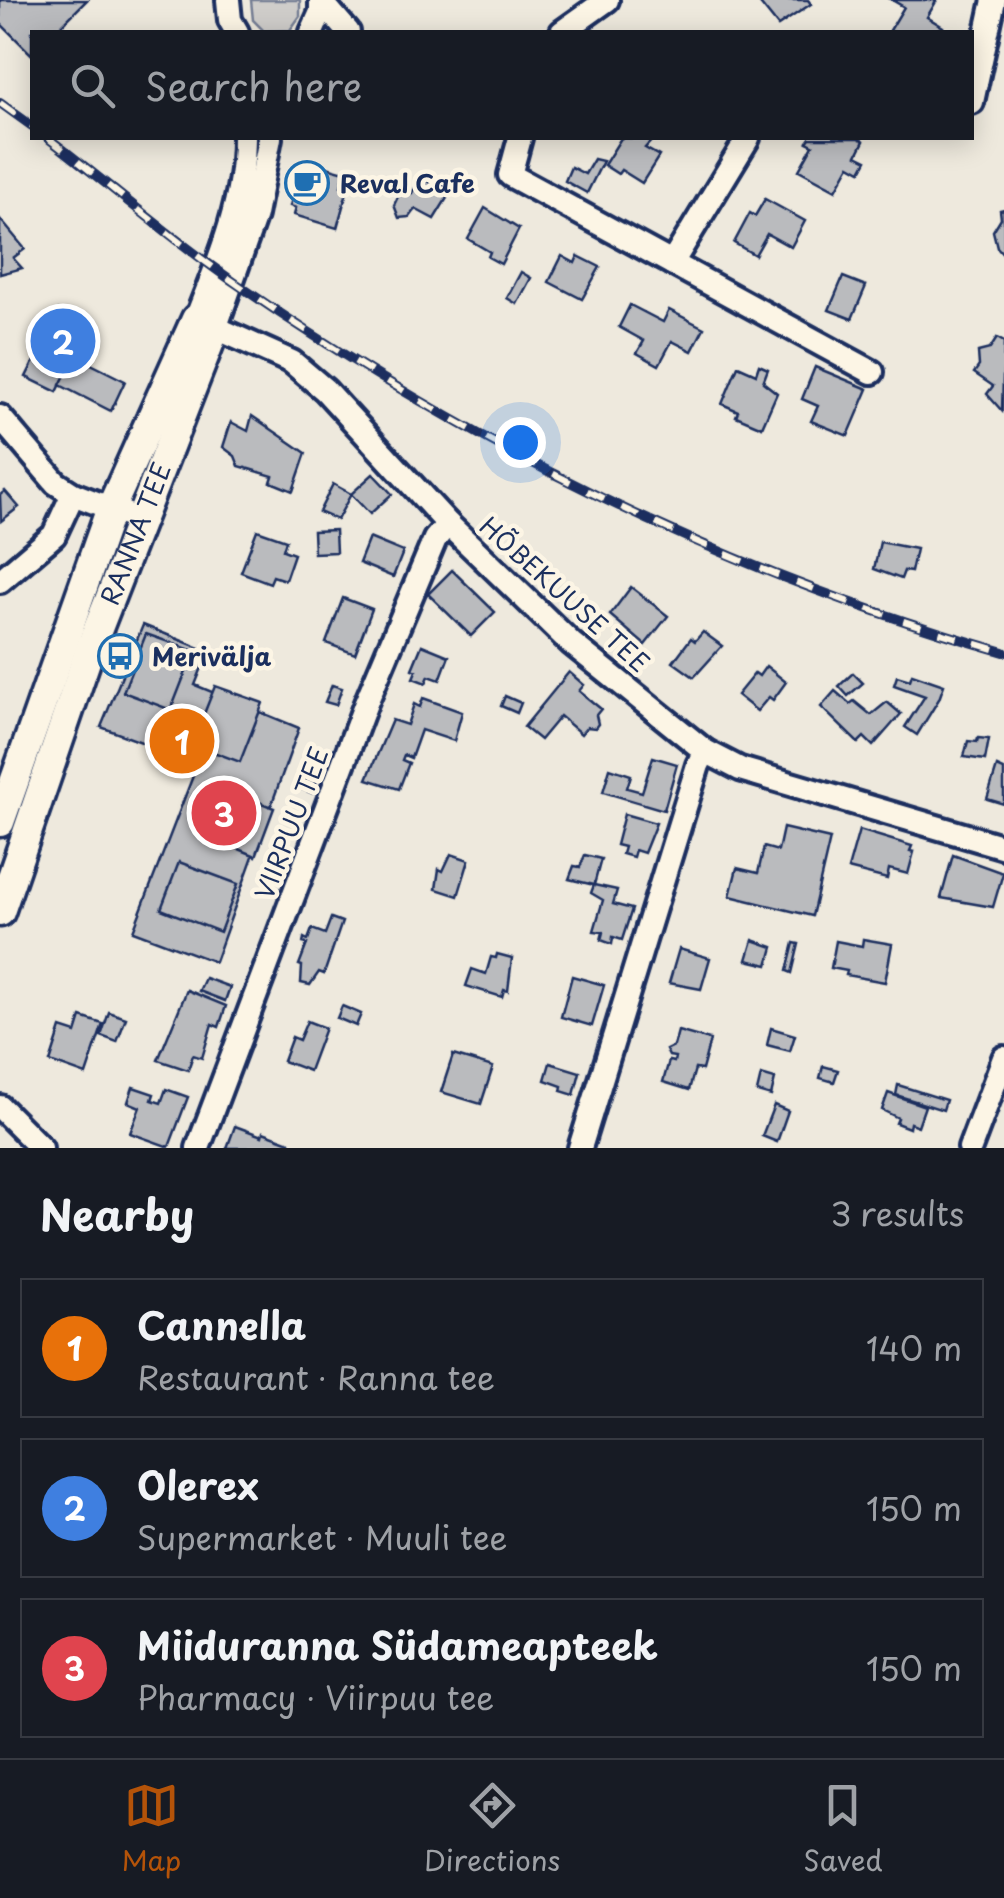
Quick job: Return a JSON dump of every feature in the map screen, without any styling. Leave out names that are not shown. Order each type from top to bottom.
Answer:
[{"type":"main road","name":"RANNA TEE","points":[[0,822],[112,508],[206,323]]},
{"type":"main road","name":"RANNA TEE","points":[[0,912],[90,649],[141,520],[206,323]]},
{"type":"street","points":[[228,0],[230,20],[236,30]]},
{"type":"street","points":[[565,30],[608,0]]},
{"type":"street","points":[[974,93],[994,0]]},
{"type":"street","points":[[314,30],[322,1]]},
{"type":"street","points":[[322,1],[346,30]]},
{"type":"street","points":[[206,323],[233,218],[244,140]]},
{"type":"street","points":[[206,323],[255,215],[270,140]]},
{"type":"street","points":[[519,140],[510,175],[872,372]]},
{"type":"street","points":[[672,263],[747,140]]},
{"type":"street","name":"HÕBEKUUSE TEE","points":[[206,323],[292,362],[448,524],[570,643],[705,751],[740,769],[1004,847]]},
{"type":"street","points":[[0,417],[42,470],[73,494],[141,520]]},
{"type":"street","points":[[0,581],[54,535],[73,494]]},
{"type":"street","name":"VIIRPUU TEE","points":[[198,1148],[366,703],[434,539],[448,524]]},
{"type":"street","points":[[580,1148],[705,751]]},
{"type":"street","points":[[970,1148],[1004,1058]]},
{"type":"street","points":[[0,1106],[42,1148]]},
{"type":"shaded area","points":[[251,0],[300,0],[300,16],[290,30],[263,30],[253,20]]},
{"type":"building","points":[[0,0],[87,0],[57,30],[30,30],[30,53],[0,23]]},
{"type":"building","points":[[757,0],[808,0],[811,4],[778,26]]},
{"type":"building","points":[[892,0],[937,0],[927,17],[943,27],[890,30],[904,7]]},
{"type":"building","points":[[620,140],[652,140],[645,148],[659,156],[642,183],[604,165]]},
{"type":"building","points":[[862,140],[857,155],[867,160],[861,171],[850,165],[836,190],[799,170],[813,145],[807,142]]},
{"type":"building","points":[[594,159],[603,161],[587,193],[565,181],[571,167],[585,174]]},
{"type":"building","points":[[309,162],[345,172],[341,186],[348,188],[337,228],[294,215],[296,208],[290,206],[292,198],[298,200]]},
{"type":"building","points":[[420,177],[429,182],[431,178],[452,190],[434,219],[415,209],[409,217],[399,218],[394,205],[402,188],[412,193]]},
{"type":"building","points":[[765,199],[805,221],[791,247],[767,234],[755,255],[734,243],[750,213],[755,216]]},
{"type":"building","points":[[485,208],[519,229],[501,264],[468,239]]},
{"type":"building","points":[[1004,209],[1004,255],[997,247],[993,231],[1001,218],[1000,210]]},
{"type":"building","points":[[0,219],[25,249],[13,258],[22,268],[0,274]]},
{"type":"building","points":[[562,256],[575,263],[578,256],[600,267],[582,299],[549,282]]},
{"type":"building","points":[[521,272],[531,278],[517,304],[507,298]]},
{"type":"building","points":[[843,277],[866,286],[852,319],[829,310]]},
{"type":"building","points":[[630,305],[663,322],[669,310],[704,328],[692,351],[672,341],[659,365],[637,353],[644,341],[619,327]]},
{"type":"building","points":[[59,311],[90,326],[57,392],[26,377]]},
{"type":"building","points":[[997,338],[1004,342],[1002,411],[987,394],[993,386],[974,373],[979,366],[978,352],[990,349]]},
{"type":"building","points":[[75,356],[125,381],[111,411],[60,385]]},
{"type":"building","points":[[759,365],[768,369],[763,382],[777,393],[762,427],[736,416],[738,411],[722,404],[738,366],[756,374]]},
{"type":"building","points":[[815,367],[868,389],[848,436],[811,421],[818,406],[802,399]]},
{"type":"building","points":[[252,416],[306,453],[293,491],[271,482],[273,476],[239,466],[235,456],[223,447],[231,422],[248,431]]},
{"type":"building","points":[[373,474],[392,494],[370,514],[351,494]]},
{"type":"building","points":[[333,484],[351,494],[337,520],[319,512]]},
{"type":"building","points":[[5,491],[19,507],[1,521],[0,495]]},
{"type":"building","points":[[257,530],[286,540],[283,550],[294,554],[285,580],[273,576],[270,583],[241,572]]},
{"type":"building","points":[[335,530],[336,552],[314,553],[313,531]]},
{"type":"building","points":[[369,538],[403,552],[393,577],[359,563]]},
{"type":"building","points":[[880,542],[916,549],[911,572],[904,571],[901,579],[874,569]]},
{"type":"building","points":[[452,570],[495,612],[471,636],[428,594]]},
{"type":"building","points":[[631,587],[668,616],[645,645],[610,615]]},
{"type":"building","points":[[343,598],[372,609],[355,654],[326,643]]},
{"type":"building","points":[[143,625],[200,648],[205,660],[195,685],[299,728],[215,962],[133,931],[198,763],[101,727]]},
{"type":"building","points":[[703,632],[722,646],[694,677],[673,662],[691,638],[695,641]]},
{"type":"building","points":[[146,634],[194,651],[171,710],[123,692]]},
{"type":"building","points":[[422,645],[449,656],[440,680],[429,676],[426,683],[413,678],[416,671],[412,669]]},
{"type":"building","points":[[766,666],[786,682],[773,700],[769,697],[757,711],[737,695]]},
{"type":"building","points":[[569,672],[584,685],[579,691],[601,709],[596,715],[598,724],[581,734],[560,716],[540,740],[524,727]]},
{"type":"building","points":[[853,673],[863,683],[848,696],[839,686]]},
{"type":"building","points":[[912,674],[944,685],[917,735],[905,727],[925,696],[894,685],[897,676],[910,680]]},
{"type":"building","points":[[332,685],[342,688],[336,705],[325,702]]},
{"type":"building","points":[[215,686],[263,703],[240,762],[192,744]]},
{"type":"building","points":[[835,691],[871,715],[887,702],[901,714],[873,746],[864,737],[858,743],[821,707]]},
{"type":"building","points":[[505,696],[521,703],[517,713],[501,706]]},
{"type":"building","points":[[423,698],[462,712],[454,741],[421,730],[411,758],[404,755],[402,760],[409,763],[399,789],[367,779],[392,720],[407,725],[414,704],[420,707]]},
{"type":"building","points":[[978,738],[989,739],[985,760],[964,757],[968,741],[977,742]]},
{"type":"building","points":[[653,757],[677,764],[664,810],[603,792],[610,768],[631,775],[627,788],[642,792]]},
{"type":"building","points":[[997,767],[1004,770],[1004,804],[987,799]]},
{"type":"building","points":[[310,768],[320,772],[312,793],[302,789]]},
{"type":"building","points":[[216,785],[274,808],[256,856],[198,832]]},
{"type":"building","points":[[624,814],[656,823],[644,853],[635,850],[633,857],[622,854],[624,847],[616,845]]},
{"type":"building","points":[[783,828],[830,839],[812,916],[730,896],[737,868],[758,873],[764,847],[778,851]]},
{"type":"building","points":[[859,830],[912,846],[908,874],[889,869],[887,879],[848,869]]},
{"type":"building","points":[[451,854],[469,860],[458,896],[436,889],[439,869],[443,871]]},
{"type":"building","points":[[585,855],[601,859],[594,885],[569,879],[574,866],[580,867]]},
{"type":"building","points":[[953,855],[1003,873],[993,907],[941,898]]},
{"type":"building","points":[[179,862],[238,884],[220,932],[161,909]]},
{"type":"building","points":[[594,885],[617,890],[613,904],[632,909],[622,940],[613,937],[612,944],[601,940],[603,932],[594,931],[603,900],[591,893]]},
{"type":"building","points":[[331,918],[342,922],[324,974],[319,972],[310,985],[301,983],[299,965],[307,944],[303,943],[304,938],[308,940],[312,929],[325,934]]},
{"type":"building","points":[[863,939],[892,944],[885,982],[846,975],[847,971],[831,968],[836,941],[862,946]]},
{"type":"building","points":[[753,940],[773,947],[768,965],[747,960]]},
{"type":"building","points":[[794,943],[799,944],[792,973],[787,971]]},
{"type":"building","points":[[679,949],[710,958],[701,989],[669,983]]},
{"type":"building","points":[[497,954],[512,958],[508,991],[504,990],[502,997],[466,986],[472,969],[486,974],[491,957],[496,958]]},
{"type":"building","points":[[572,976],[604,985],[592,1026],[561,1017]]},
{"type":"building","points":[[205,978],[230,987],[225,1001],[199,991]]},
{"type":"building","points":[[187,990],[226,1006],[219,1027],[212,1024],[202,1058],[193,1055],[188,1070],[158,1060]]},
{"type":"building","points":[[342,1006],[361,1014],[356,1026],[337,1018]]},
{"type":"building","points":[[109,1012],[126,1018],[117,1042],[101,1036]]},
{"type":"building","points":[[81,1017],[103,1024],[86,1075],[50,1062],[61,1028],[76,1033]]},
{"type":"building","points":[[307,1021],[325,1028],[309,1071],[283,1061],[292,1037],[299,1040]]},
{"type":"building","points":[[771,1028],[795,1035],[790,1051],[767,1045]]},
{"type":"building","points":[[678,1031],[710,1040],[702,1070],[695,1069],[689,1090],[663,1082],[669,1061],[674,1062],[675,1057],[666,1050],[674,1046]]},
{"type":"building","points":[[453,1055],[493,1067],[481,1104],[441,1092]]},
{"type":"building","points":[[550,1063],[580,1072],[574,1095],[545,1080]]},
{"type":"building","points":[[823,1066],[838,1070],[834,1082],[820,1078]]},
{"type":"building","points":[[761,1075],[775,1079],[771,1096],[757,1092]]},
{"type":"building","points":[[898,1085],[946,1100],[943,1110],[896,1095]]},
{"type":"building","points":[[133,1087],[154,1094],[152,1100],[161,1103],[166,1089],[188,1097],[169,1147],[130,1133],[140,1107],[128,1102]]},
{"type":"building","points":[[888,1093],[925,1106],[918,1126],[910,1123],[909,1128],[896,1123],[898,1118],[882,1110]]},
{"type":"building","points":[[774,1105],[788,1111],[777,1142],[762,1136]]},
{"type":"building","points":[[235,1126],[290,1142],[288,1148],[227,1148]]},
{"type":"railway","points":[[0,103],[30,125]]},
{"type":"railway","points":[[51,140],[234,282],[324,342],[509,450],[604,499],[800,584],[1004,652]]},
{"type":"place","name":"Reval Cafe","points":[[307,183]]},
{"type":"place","name":"Olerex","points":[[63,341]]},
{"type":"place","name":"Merivälja","points":[[120,656]]},
{"type":"place","name":"Cannella","points":[[182,741]]},
{"type":"place","name":"Miiduranna Südameapteek","points":[[224,813]]}]
